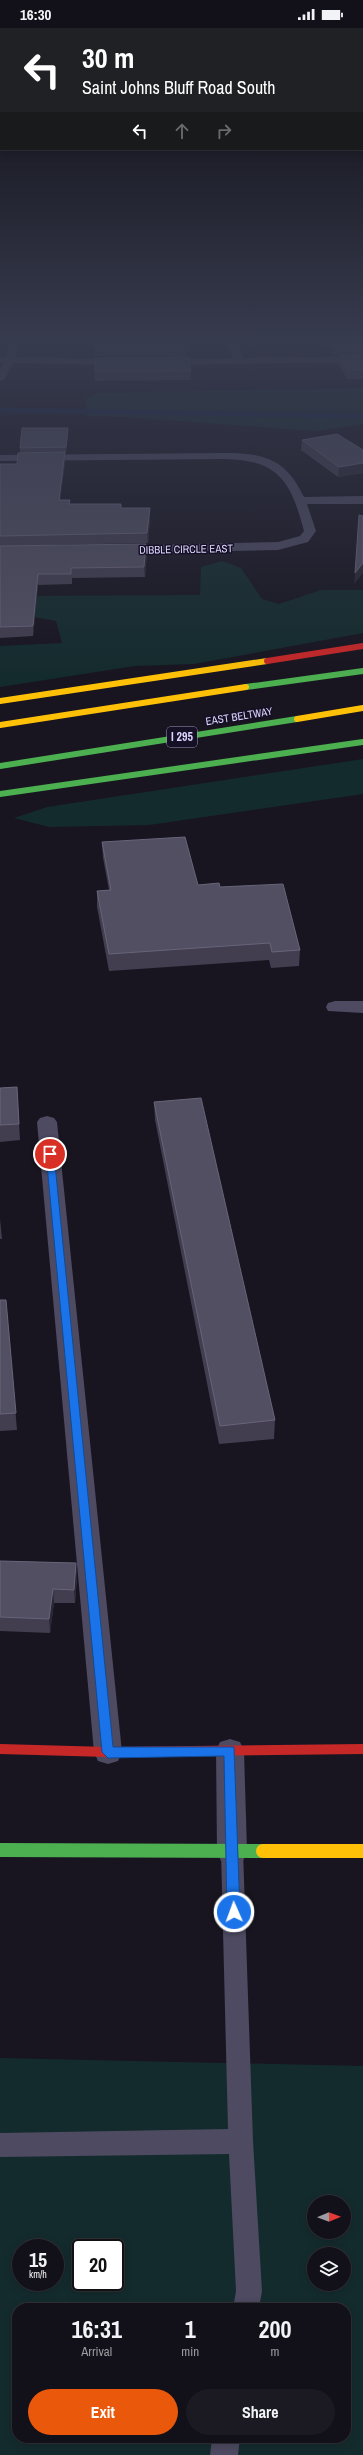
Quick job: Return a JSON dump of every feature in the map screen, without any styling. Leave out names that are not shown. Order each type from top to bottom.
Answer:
[{"type":"main road","points":[[0,701],[363,646]]},
{"type":"main road","points":[[0,725],[228,689],[363,671]]},
{"type":"main road","name":"EAST BELTWAY","points":[[0,766],[363,708]]},
{"type":"main road","points":[[0,794],[363,742]]},
{"type":"main road","points":[[0,1749],[108,1752],[363,1749]]},
{"type":"main road","points":[[0,1850],[363,1851]]},
{"type":"street","points":[[0,458],[225,456],[257,458],[278,467],[299,501],[363,500]]},
{"type":"street","name":"DIBBLE CIRCLE EAST","points":[[104,550],[247,548],[291,543],[304,539],[310,531],[299,501]]},
{"type":"street","points":[[335,1007],[363,1007]]},
{"type":"street","points":[[47,1122],[108,1752]]},
{"type":"street","points":[[230,1751],[232,1851]]},
{"type":"lane","points":[[232,1851],[241,2141],[248,2291],[247,2303]]},
{"type":"lane","points":[[0,2145],[241,2141]]},
{"type":"lane","points":[[224,2455],[225,2443]]},
{"type":"green space","points":[[222,561],[241,568],[262,599],[279,604],[321,590],[363,590],[363,633],[194,664],[135,666],[0,687],[0,646],[62,643],[56,621],[0,611],[0,596],[200,595],[201,567]]},
{"type":"green space","points":[[363,759],[363,794],[149,825],[49,827],[14,818],[47,807]]},
{"type":"green space","points":[[0,2058],[363,2066],[363,2455],[0,2455]]},
{"type":"building","points":[[65,452],[59,500],[70,500],[69,504],[121,504],[121,508],[150,508],[147,533],[0,536],[0,464],[17,464],[18,453]]},
{"type":"building","points":[[319,452],[363,452],[363,463],[339,467]]},
{"type":"building","points":[[359,515],[363,516],[363,563],[355,573]]},
{"type":"building","points":[[146,544],[144,567],[71,568],[71,574],[38,574],[33,626],[0,627],[0,546]]},
{"type":"building","points":[[185,837],[198,885],[219,883],[220,887],[283,884],[300,950],[272,952],[270,943],[109,954],[97,891],[111,890],[102,842]]},
{"type":"building","points":[[17,1087],[19,1124],[0,1125],[0,1088]]},
{"type":"building","points":[[201,1098],[275,1420],[220,1426],[154,1102]]},
{"type":"building","points":[[0,1300],[6,1300],[16,1413],[0,1414]]},
{"type":"building","points":[[0,1561],[76,1563],[74,1590],[53,1589],[49,1619],[0,1617]]},
{"type":"traffic: fast","points":[[246,687],[363,671]]},
{"type":"traffic: fast","points":[[0,766],[297,719]]},
{"type":"traffic: fast","points":[[0,794],[363,742]]},
{"type":"traffic: fast","points":[[0,1850],[263,1851]]},
{"type":"traffic: slow","points":[[0,701],[267,661]]},
{"type":"traffic: slow","points":[[0,725],[246,687]]},
{"type":"traffic: slow","points":[[297,719],[363,708]]},
{"type":"traffic: slow","points":[[263,1851],[363,1851]]},
{"type":"traffic: jam","points":[[267,661],[363,646]]},
{"type":"traffic: jam","points":[[0,1749],[108,1752],[363,1749]]},
{"type":"route","points":[[50,1154],[108,1752],[230,1751],[234,1912]]}]
